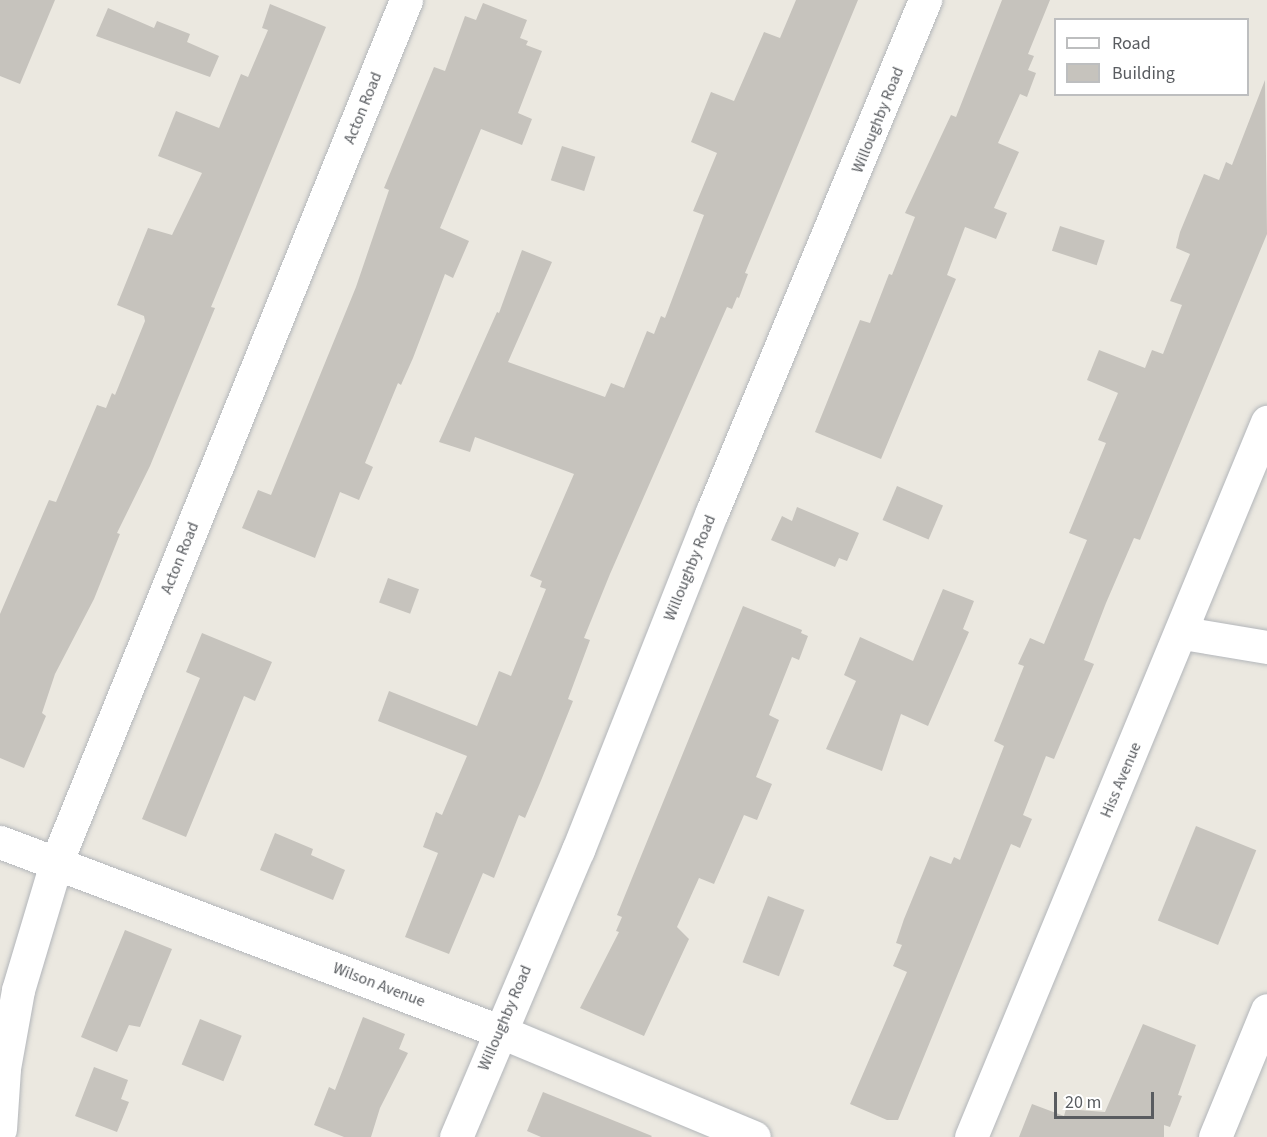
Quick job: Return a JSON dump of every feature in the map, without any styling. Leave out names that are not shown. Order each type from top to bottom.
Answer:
[{"type":"street","name":"Acton Road","points":[[0,1129],[4,1068],[18,990],[56,863],[406,0]]},
{"type":"street","name":"Willoughby Road","points":[[456,1137],[499,1031],[578,850],[712,512],[926,0]]},
{"type":"street","name":"Hiss Avenue","points":[[971,1137],[1183,633],[1267,422]]},
{"type":"street","points":[[1183,633],[1267,647]]},
{"type":"street","name":"Wilson Avenue","points":[[0,842],[499,1031],[754,1137]]},
{"type":"street","points":[[1215,1137],[1267,1010]]},
{"type":"building","points":[[0,0],[55,0],[20,84],[0,76]]},
{"type":"building","points":[[796,0],[858,0],[745,273],[748,274],[739,298],[737,297],[732,309],[727,307],[584,638],[590,640],[568,699],[573,701],[540,783],[525,818],[519,815],[494,878],[483,873],[449,954],[405,937],[438,853],[423,847],[436,812],[442,815],[467,756],[378,721],[389,691],[477,726],[499,671],[511,676],[546,589],[540,587],[542,581],[530,576],[574,474],[475,437],[470,452],[439,442],[497,312],[499,313],[522,250],[552,262],[508,362],[605,397],[611,383],[624,388],[647,331],[654,334],[661,316],[665,318],[704,215],[693,211],[717,153],[691,142],[711,92],[734,101],[764,32],[780,38]]},
{"type":"building","points":[[1002,0],[1050,0],[1028,54],[1034,56],[1028,70],[1036,73],[1027,97],[1020,94],[998,143],[1019,152],[994,208],[1007,213],[996,239],[965,227],[947,275],[956,279],[881,459],[815,432],[860,320],[870,323],[889,274],[892,275],[915,217],[905,213],[951,115],[956,117]]},
{"type":"building","points":[[483,3],[527,20],[520,38],[528,41],[526,45],[542,51],[518,113],[532,119],[522,145],[481,129],[440,228],[469,241],[453,278],[445,274],[413,358],[401,385],[398,383],[365,463],[373,467],[359,500],[340,492],[315,558],[242,528],[258,490],[271,495],[356,287],[389,190],[384,188],[434,67],[445,71],[465,16],[476,20]]},
{"type":"building","points":[[270,4],[326,27],[211,307],[215,308],[150,466],[117,533],[120,534],[94,599],[55,674],[42,713],[46,716],[24,768],[0,758],[0,614],[49,500],[56,502],[97,405],[106,408],[112,393],[115,395],[145,321],[144,316],[117,305],[148,228],[172,235],[202,173],[158,156],[176,111],[219,128],[241,74],[248,77],[268,30],[262,28]]},
{"type":"building","points":[[108,8],[154,28],[157,21],[190,34],[187,42],[219,56],[210,77],[96,36]]},
{"type":"building","points":[[1265,80],[1267,234],[1140,540],[1134,538],[1106,603],[1084,660],[1094,664],[1054,759],[1046,756],[1023,815],[1032,819],[1020,848],[1011,844],[898,1120],[887,1120],[850,1104],[907,972],[893,966],[902,945],[896,943],[904,919],[930,856],[951,864],[954,857],[960,860],[1004,746],[994,741],[1024,666],[1018,664],[1030,638],[1044,644],[1087,540],[1069,533],[1106,443],[1098,440],[1118,393],[1087,380],[1099,350],[1145,368],[1152,350],[1163,354],[1182,305],[1170,301],[1190,254],[1176,248],[1180,232],[1204,174],[1219,180],[1226,162],[1232,165]]},
{"type":"building","points":[[562,146],[595,157],[584,191],[551,180]]},
{"type":"building","points":[[1060,226],[1105,241],[1097,265],[1052,251]]},
{"type":"building","points":[[897,486],[943,506],[929,540],[883,520]]},
{"type":"building","points":[[797,507],[859,533],[847,561],[839,558],[835,567],[771,540],[782,516],[792,521]]},
{"type":"building","points":[[388,578],[419,589],[410,614],[379,602]]},
{"type":"building","points":[[943,589],[974,601],[963,629],[969,632],[928,726],[901,714],[882,771],[826,749],[856,681],[844,675],[860,637],[913,661]]},
{"type":"building","points":[[743,606],[802,630],[801,633],[808,636],[799,660],[792,657],[769,715],[779,720],[756,777],[772,784],[757,820],[744,815],[714,884],[699,878],[677,927],[689,939],[644,1036],[580,1008],[619,932],[616,931],[622,917],[617,915]]},
{"type":"building","points":[[202,633],[272,662],[255,701],[244,696],[186,837],[142,819],[200,678],[186,672]]},
{"type":"building","points":[[1196,826],[1256,850],[1218,945],[1158,921]]},
{"type":"building","points":[[275,833],[313,849],[311,855],[345,870],[333,900],[260,870]]},
{"type":"building","points":[[768,896],[804,910],[779,976],[743,962]]},
{"type":"building","points":[[125,930],[172,949],[140,1027],[129,1025],[117,1052],[81,1037]]},
{"type":"building","points":[[363,1017],[405,1034],[399,1049],[408,1053],[380,1108],[371,1137],[344,1137],[314,1125],[329,1087],[335,1090]]},
{"type":"building","points":[[200,1019],[242,1036],[223,1081],[182,1064]]},
{"type":"building","points":[[1143,1024],[1196,1045],[1178,1095],[1182,1096],[1170,1127],[1164,1125],[1164,1137],[1019,1137],[1032,1104],[1064,1116],[1066,1109],[1105,1112]]},
{"type":"building","points":[[94,1067],[128,1080],[121,1099],[129,1102],[117,1132],[75,1116]]},
{"type":"building","points":[[543,1092],[652,1136],[541,1137],[527,1131]]}]
